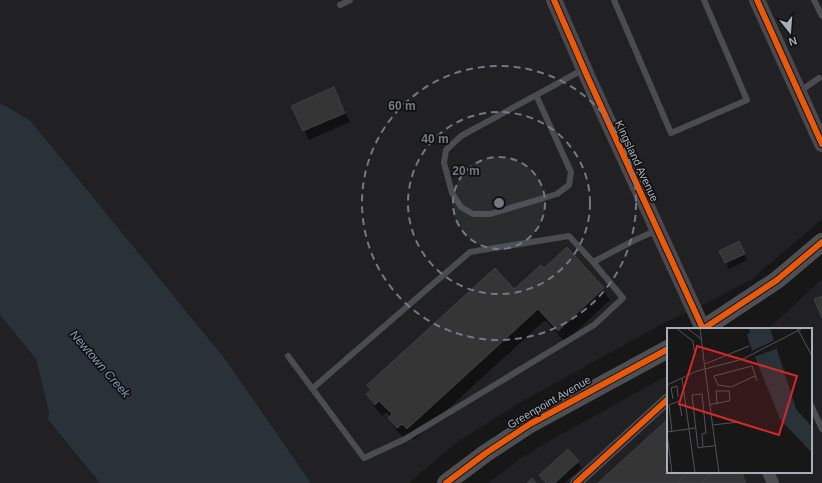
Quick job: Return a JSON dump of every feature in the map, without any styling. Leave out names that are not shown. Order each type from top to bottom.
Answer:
[{"type":"main road","name":"Kingsland Avenue","points":[[554,0],[703,328]]},
{"type":"main road","points":[[757,0],[822,144]]},
{"type":"main road","points":[[705,328],[777,280],[822,242]]},
{"type":"main road","name":"Greenpoint Avenue","points":[[446,483],[509,437],[566,403],[667,349]]},
{"type":"street","points":[[576,483],[667,400]]},
{"type":"street","points":[[768,473],[773,483]]},
{"type":"lane","points":[[340,5],[350,0]]},
{"type":"lane","points":[[614,0],[671,133],[747,100],[704,0]]},
{"type":"lane","points":[[814,0],[822,16]]},
{"type":"lane","points":[[536,95],[571,172],[569,185],[558,194],[490,214],[473,214],[461,207],[452,193],[444,163],[446,150],[461,136],[536,95],[584,69]]},
{"type":"lane","points":[[799,92],[819,78]]},
{"type":"lane","points":[[593,262],[657,230]]},
{"type":"lane","points":[[288,356],[364,458],[405,439],[594,325],[623,298],[569,236],[470,252],[313,388]]},
{"type":"lane","points":[[812,407],[822,429]]},
{"type":"shaded area","points":[[0,0],[822,0],[822,219],[751,280],[662,324],[521,402],[465,437],[409,483],[311,483],[226,360],[30,120],[0,103]]},
{"type":"shaded area","points":[[822,279],[822,483],[488,483],[520,459],[551,440],[667,376],[667,473],[812,473],[812,328],[769,328]]},
{"type":"shaded area","points":[[0,315],[36,359],[49,412],[48,421],[100,483],[0,483]]},
{"type":"water","name":"Newtown Creek","points":[[0,103],[30,120],[226,360],[311,483],[100,483],[48,420],[49,412],[36,359],[0,315]]},
{"type":"building","points":[[334,87],[345,113],[303,131],[291,106]]},
{"type":"building","points":[[739,241],[745,254],[725,263],[719,251]]},
{"type":"building","points":[[567,247],[604,288],[558,331],[538,309],[407,429],[402,424],[397,428],[388,418],[392,414],[379,401],[375,405],[366,394],[371,390],[367,385],[495,268],[514,289],[541,265],[544,268]]},
{"type":"building","points":[[822,296],[822,318],[814,299]]},
{"type":"building","points":[[667,420],[667,473],[687,473],[676,483],[598,483]]},
{"type":"building","points":[[568,449],[579,461],[555,483],[546,483],[539,475]]},
{"type":"building","points":[[687,473],[712,473],[701,483],[676,483]]},
{"type":"building","points":[[712,473],[741,473],[746,483],[701,483]]},
{"type":"building","points":[[532,478],[536,483],[527,483]]},
{"type":"cycle path","points":[[554,0],[588,78],[703,328]]},
{"type":"cycle path","points":[[757,0],[822,144]]},
{"type":"cycle path","points":[[705,328],[777,280],[822,242]]},
{"type":"cycle path","points":[[446,483],[486,453],[530,424],[667,350]]},
{"type":"cycle path","points":[[576,483],[667,400]]}]
